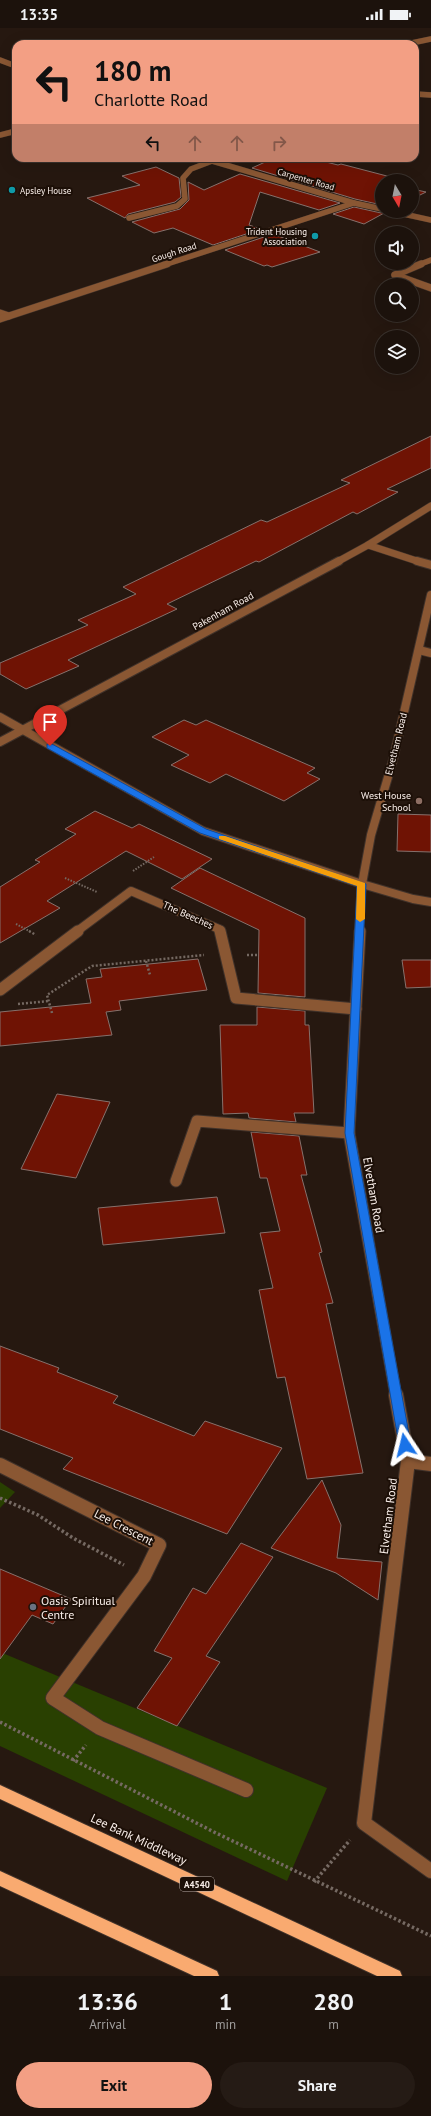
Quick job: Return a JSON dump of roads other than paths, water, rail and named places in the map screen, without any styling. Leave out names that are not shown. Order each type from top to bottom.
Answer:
[{"type":"highway","name":"Lee Bank Middleway","points":[[0,1792],[394,1976]]},
{"type":"highway","points":[[0,1878],[211,1976]]},
{"type":"street","points":[[419,42],[431,39]]},
{"type":"street","points":[[0,60],[12,65]]},
{"type":"street","points":[[419,94],[431,95]]},
{"type":"street","points":[[0,134],[12,132]]},
{"type":"street","points":[[129,218],[177,206],[186,199],[183,178],[191,169],[209,162]]},
{"type":"street","name":"Carpenter Road","points":[[215,162],[354,203],[375,208]]},
{"type":"street","name":"Gough Road","points":[[0,319],[354,203]]},
{"type":"street","points":[[419,217],[431,220]]},
{"type":"street","points":[[431,260],[395,275],[431,288]]},
{"type":"street","points":[[0,313],[9,316]]},
{"type":"street","name":"Pakenham Road","points":[[0,742],[368,545],[431,506]]},
{"type":"street","points":[[368,545],[431,565]]},
{"type":"street","name":"Elvetham Road","points":[[431,595],[420,650],[393,760],[371,835],[362,884],[349,1133],[408,1461],[364,1822],[431,1871]]},
{"type":"street","points":[[420,650],[431,653]]},
{"type":"street","points":[[0,717],[203,831],[362,884],[413,899],[431,902]]},
{"type":"street","name":"The Beeches","points":[[0,990],[131,891],[219,929],[236,998],[356,1009]]},
{"type":"street","points":[[176,1180],[197,1121],[349,1133]]},
{"type":"street","points":[[408,1461],[431,1464]]},
{"type":"street","name":"Lee Crescent","points":[[0,1465],[159,1546],[144,1576],[53,1698],[100,1728],[246,1790]]},
{"type":"place","name":"Apsley House","points":[[12,190]]},
{"type":"place","name":"Trident Housing Association","points":[[315,236]]},
{"type":"place","name":"West House School","points":[[419,801]]},
{"type":"place","name":"Oasis Spiritual Centre","points":[[33,1607]]}]
